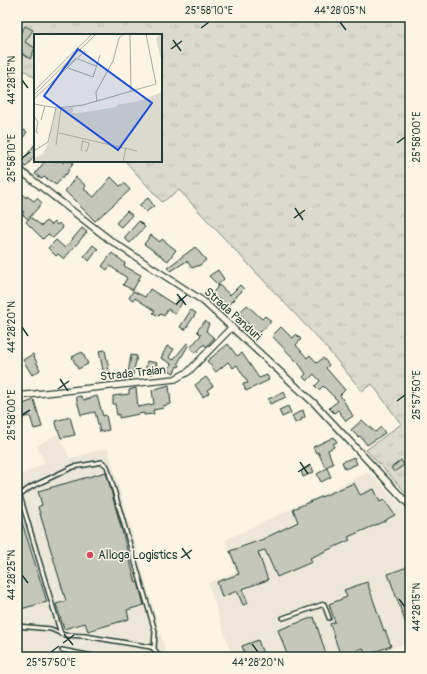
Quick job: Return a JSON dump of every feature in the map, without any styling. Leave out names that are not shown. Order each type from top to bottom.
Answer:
[{"type":"street","name":"Strada Panduri","points":[[19,171],[110,240],[192,292],[319,408],[410,506]]},
{"type":"street","name":"Strada Traian","points":[[17,396],[175,379],[188,372],[232,327]]},
{"type":"lane","points":[[408,17],[410,23]]},
{"type":"lane","points":[[61,634],[19,496],[31,487],[73,467],[102,462],[108,466],[155,630],[154,649],[160,657]]},
{"type":"lane","points":[[283,618],[324,604],[329,618]]},
{"type":"lane","points":[[17,626],[51,629],[61,634],[89,637],[154,649]]},
{"type":"lane","points":[[62,650],[97,657]]},
{"type":"shaded area","points":[[57,434],[70,458],[108,448],[167,657],[39,657],[17,654],[17,477],[45,463],[36,446]]},
{"type":"shaded area","points":[[369,472],[410,514],[410,642],[368,657],[232,657],[208,583],[236,572],[225,540]]},
{"type":"green space","points":[[17,17],[410,17],[410,497],[366,450],[401,424],[372,384],[362,391],[324,345],[179,190],[162,202],[126,162],[162,162],[162,34],[34,34],[34,77],[17,65]]},
{"type":"building","points":[[25,26],[33,30],[25,42],[34,47],[30,59],[17,50],[17,39]]},
{"type":"building","points":[[17,126],[27,132],[17,147]]},
{"type":"building","points":[[34,145],[34,156],[26,167],[21,163]]},
{"type":"building","points":[[44,162],[73,162],[66,175],[65,174],[56,185],[44,177],[42,179],[35,174]]},
{"type":"building","points":[[76,177],[86,186],[84,189],[94,197],[111,177],[120,186],[124,183],[130,190],[95,221],[65,191]]},
{"type":"building","points":[[17,187],[26,198],[27,196],[34,201],[37,198],[42,203],[28,219],[22,214],[24,212],[17,206]]},
{"type":"building","points":[[148,198],[154,206],[146,212],[139,205]]},
{"type":"building","points":[[127,211],[132,215],[121,227],[116,223]]},
{"type":"building","points":[[30,217],[42,226],[46,221],[51,225],[54,222],[57,225],[59,223],[63,228],[53,238],[48,234],[43,239],[26,222]]},
{"type":"building","points":[[139,221],[145,227],[130,243],[124,238]]},
{"type":"building","points":[[82,228],[87,232],[64,259],[58,254],[56,256],[48,248],[56,240],[65,248]]},
{"type":"building","points":[[151,235],[160,242],[162,239],[176,250],[168,261],[144,244]]},
{"type":"building","points":[[93,245],[98,249],[89,261],[84,256]]},
{"type":"building","points":[[195,247],[206,260],[200,265],[192,268],[187,261],[171,271],[167,268]]},
{"type":"building","points":[[112,253],[125,263],[124,266],[141,275],[133,290],[123,285],[127,278],[110,266],[107,270],[102,266]]},
{"type":"building","points":[[218,270],[224,279],[218,285],[209,276]]},
{"type":"building","points":[[219,285],[230,295],[240,285],[244,289],[226,307],[217,298],[216,299],[211,295]]},
{"type":"building","points":[[150,289],[175,305],[179,298],[183,301],[175,314],[168,309],[164,316],[160,314],[159,316],[153,313],[155,311],[135,298],[134,300],[129,298],[133,291],[145,297]]},
{"type":"building","points":[[247,305],[262,319],[265,316],[270,320],[270,323],[257,335],[239,313]]},
{"type":"building","points":[[191,310],[196,313],[185,330],[180,327]]},
{"type":"building","points":[[205,321],[209,324],[206,331],[214,338],[206,347],[204,344],[196,353],[190,348],[201,335],[197,331]]},
{"type":"building","points":[[281,327],[293,338],[296,334],[301,339],[296,345],[307,358],[310,355],[317,363],[323,358],[329,365],[326,368],[345,390],[340,395],[353,416],[346,421],[338,410],[334,413],[329,408],[338,401],[323,386],[319,390],[315,386],[320,381],[314,374],[307,381],[303,377],[306,374],[299,364],[272,336]]},
{"type":"building","points":[[187,343],[189,344],[178,363],[180,365],[179,367],[177,366],[174,373],[168,370],[172,364],[161,358],[167,346],[174,349],[169,357],[173,360]]},
{"type":"building","points":[[228,344],[237,356],[242,353],[259,378],[267,375],[269,380],[246,391],[243,384],[248,383],[237,365],[233,368],[228,362],[216,372],[207,361]]},
{"type":"building","points":[[105,350],[110,374],[104,375],[99,351]]},
{"type":"building","points":[[82,352],[88,364],[78,369],[72,357]]},
{"type":"building","points":[[33,354],[40,370],[32,375],[23,360]]},
{"type":"building","points":[[131,355],[137,356],[132,379],[127,380]]},
{"type":"building","points":[[147,361],[157,363],[153,374],[145,373]]},
{"type":"building","points":[[206,377],[213,386],[207,390],[209,393],[203,397],[195,385]]},
{"type":"building","points":[[169,385],[171,404],[163,406],[164,408],[153,410],[154,414],[144,415],[144,413],[119,418],[119,414],[117,415],[115,404],[113,404],[113,396],[129,394],[129,390],[136,388],[138,407],[154,404],[152,390]]},
{"type":"building","points":[[284,392],[286,397],[270,404],[268,399]]},
{"type":"building","points":[[81,396],[84,400],[97,396],[103,416],[106,415],[109,430],[100,432],[95,412],[81,415],[76,397]]},
{"type":"building","points":[[34,400],[42,427],[34,429],[30,416],[17,419],[17,406]]},
{"type":"building","points":[[288,406],[291,413],[282,417],[279,410]]},
{"type":"building","points":[[303,410],[305,417],[295,423],[292,416]]},
{"type":"building","points":[[70,417],[75,435],[61,438],[55,421]]},
{"type":"building","points":[[362,420],[375,432],[381,427],[385,433],[367,445],[360,436],[358,437],[351,430]]},
{"type":"building","points":[[334,437],[337,442],[333,444],[334,447],[328,450],[333,464],[325,467],[318,452],[316,453],[313,447]]},
{"type":"building","points":[[354,457],[357,464],[345,469],[342,462]]},
{"type":"building","points":[[401,460],[404,465],[394,472],[391,468]]},
{"type":"building","points":[[311,466],[314,472],[303,477],[301,471]]},
{"type":"building","points":[[327,468],[331,477],[321,482],[317,474]]},
{"type":"building","name":"Alloga Logistics","points":[[106,472],[136,583],[138,582],[144,605],[127,610],[129,619],[88,631],[85,623],[64,629],[56,604],[66,601],[38,507],[42,505],[38,491]]},
{"type":"building","points":[[354,483],[360,495],[374,489],[380,502],[384,500],[395,515],[348,537],[350,540],[310,558],[312,562],[277,577],[265,550],[258,552],[268,580],[242,589],[248,603],[243,605],[237,591],[222,597],[217,582],[239,574],[230,551],[261,540],[298,522],[293,509]]},
{"type":"building","points":[[17,506],[47,602],[17,610]]},
{"type":"building","points":[[410,566],[410,632],[409,632],[388,574]]},
{"type":"building","points":[[367,582],[384,631],[385,630],[391,646],[366,655],[363,648],[341,657],[330,624],[335,622],[329,604],[347,597],[344,590]]},
{"type":"building","points":[[314,617],[327,657],[288,657],[278,630]]},
{"type":"building","points":[[258,640],[264,657],[246,657],[242,646]]},
{"type":"waterway","points":[[17,655],[28,657]]},
{"type":"place","name":"Alloga Logistics","points":[[90,555]]}]
